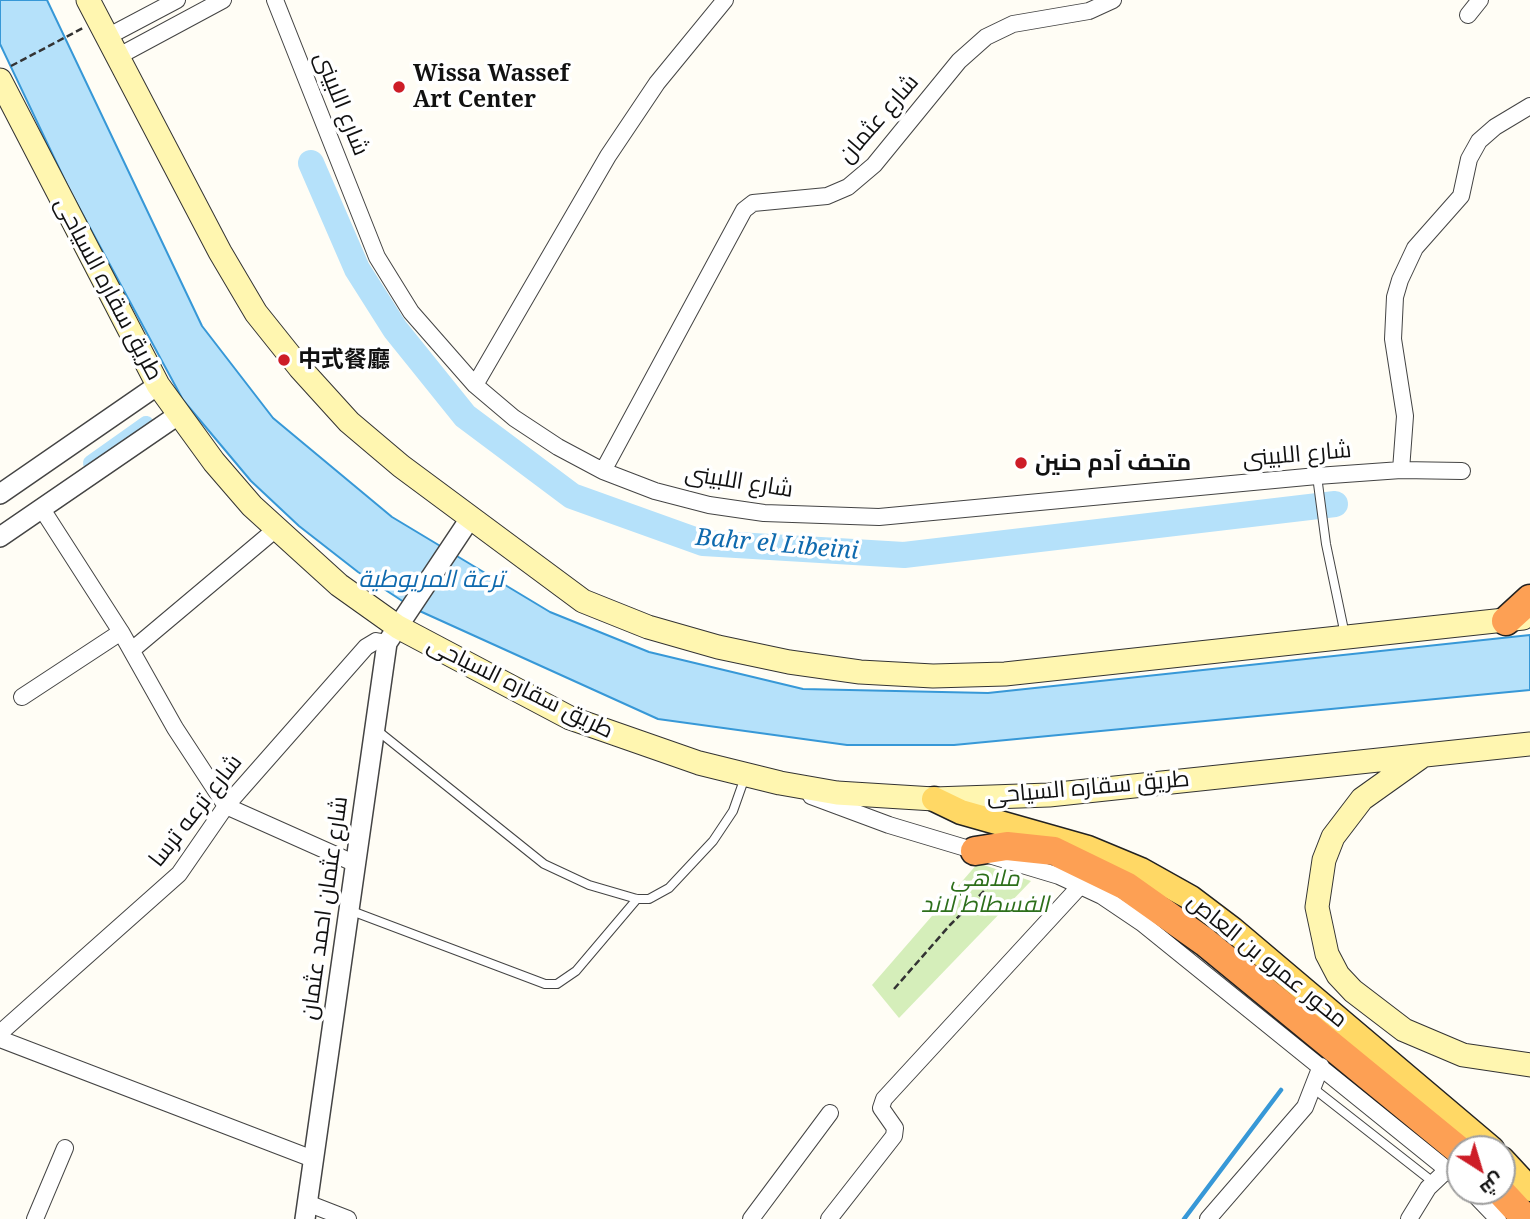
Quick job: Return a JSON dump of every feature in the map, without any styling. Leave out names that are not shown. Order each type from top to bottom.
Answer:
[{"type":"highway","points":[[1518,619],[1530,599]]},
{"type":"highway","points":[[975,851],[1015,846],[1054,851],[1098,871],[1144,898],[1205,942],[1446,1158]]},
{"type":"highway","points":[[1513,1205],[1526,1219]]},
{"type":"main road","points":[[103,29],[214,242],[256,313],[300,368],[349,422],[467,524],[583,601],[648,627],[718,648],[860,672],[933,676],[1005,674],[1518,619]]},
{"type":"main road","name":"طريق سقاره السياحى","points":[[0,80],[158,385],[214,462],[276,529],[339,585],[398,626],[570,718],[633,742],[780,783],[837,793],[934,799],[1049,795],[1530,744]]},
{"type":"main road","points":[[1426,754],[1362,799],[1333,838],[1324,860],[1317,907],[1326,954],[1338,975],[1353,991],[1404,1030],[1463,1055],[1530,1065]]},
{"type":"main road","name":"محور عمرو بن العاص","points":[[934,799],[961,812],[1088,848],[1141,870],[1191,898],[1243,938],[1475,1135]]},
{"type":"main road","points":[[1516,1174],[1530,1189]]},
{"type":"street","points":[[103,29],[177,0]]},
{"type":"street","points":[[103,29],[223,0]]},
{"type":"street","name":"شارع اللبينى","points":[[275,0],[377,257],[417,321],[475,385],[514,418],[558,447],[603,471],[655,491],[709,505],[764,513],[879,517],[1317,482],[1401,470],[1462,471]]},
{"type":"street","points":[[475,385],[608,156],[657,83],[725,0]]},
{"type":"street","name":"شارع عثمان","points":[[603,471],[744,210],[754,204],[827,196],[848,187],[874,165],[959,61],[986,37],[1013,24],[1089,11],[1113,0]]},
{"type":"street","points":[[1468,15],[1480,0]]},
{"type":"street","points":[[1401,470],[1405,416],[1395,360],[1393,318],[1400,280],[1415,248],[1461,196],[1469,159],[1479,141],[1495,127],[1530,106]]},
{"type":"street","points":[[0,494],[158,385]]},
{"type":"street","points":[[0,537],[178,415]]},
{"type":"street","points":[[42,509],[121,632],[175,728],[226,806],[356,864]]},
{"type":"street","points":[[398,626],[467,524]]},
{"type":"street","points":[[132,650],[276,529]]},
{"type":"street","name":"شارع عثمان احمد عثمان","points":[[306,1211],[375,729],[398,626]]},
{"type":"street","name":"شارع ترعه ترسا","points":[[0,1033],[179,874],[226,806],[366,647],[398,626]]},
{"type":"street","points":[[22,697],[121,632]]},
{"type":"street","points":[[780,783],[858,815],[1081,885],[1142,923],[1321,1066],[1446,1160]]},
{"type":"street","points":[[829,1219],[894,1136],[895,1128],[881,1108],[884,1099],[1081,885]]},
{"type":"street","points":[[0,1039],[313,1159]]},
{"type":"street","points":[[1208,1219],[1304,1107],[1321,1066]]},
{"type":"street","points":[[751,1219],[830,1114]]},
{"type":"street","points":[[35,1219],[65,1149]]},
{"type":"street","points":[[1409,1219],[1433,1182],[1446,1174]]},
{"type":"street","points":[[1485,1205],[1498,1219]]},
{"type":"street","points":[[306,1211],[348,1219]]},
{"type":"lane","points":[[1317,482],[1345,638]]},
{"type":"lane","points":[[375,729],[523,850],[566,876],[637,899],[649,899],[669,888],[713,841],[733,811],[745,774]]},
{"type":"lane","points":[[349,910],[545,984],[557,984],[568,979],[637,899]]},
{"type":"lane","points":[[1313,1087],[1433,1182]]},
{"type":"path","points":[[0,72],[103,29]]},
{"type":"path","points":[[894,989],[950,925],[1014,862]]},
{"type":"green space","name":"ملاهي الفسطاط لاند","points":[[978,863],[1031,881],[899,1018],[872,985]]},
{"type":"water","name":"ترعة المريوطية","points":[[0,0],[47,0],[202,326],[273,418],[392,517],[550,612],[649,652],[803,689],[988,693],[1530,635],[1530,690],[954,745],[847,745],[658,719],[413,608],[358,572],[299,526],[251,481],[183,400],[69,189],[0,44]]},
{"type":"waterway","name":"Bahr el Libeini","points":[[311,163],[357,269],[395,329],[465,416],[572,496],[703,543],[904,555],[1335,504]]},
{"type":"waterway","points":[[91,463],[146,424]]},
{"type":"waterway","points":[[1184,1219],[1281,1090]]},
{"type":"place","name":"Wissa Wassef Art Center","points":[[399,87]]},
{"type":"place","name":"中式餐廳","points":[[284,360]]},
{"type":"place","name":"متحف آدم حنين","points":[[1021,463]]}]
